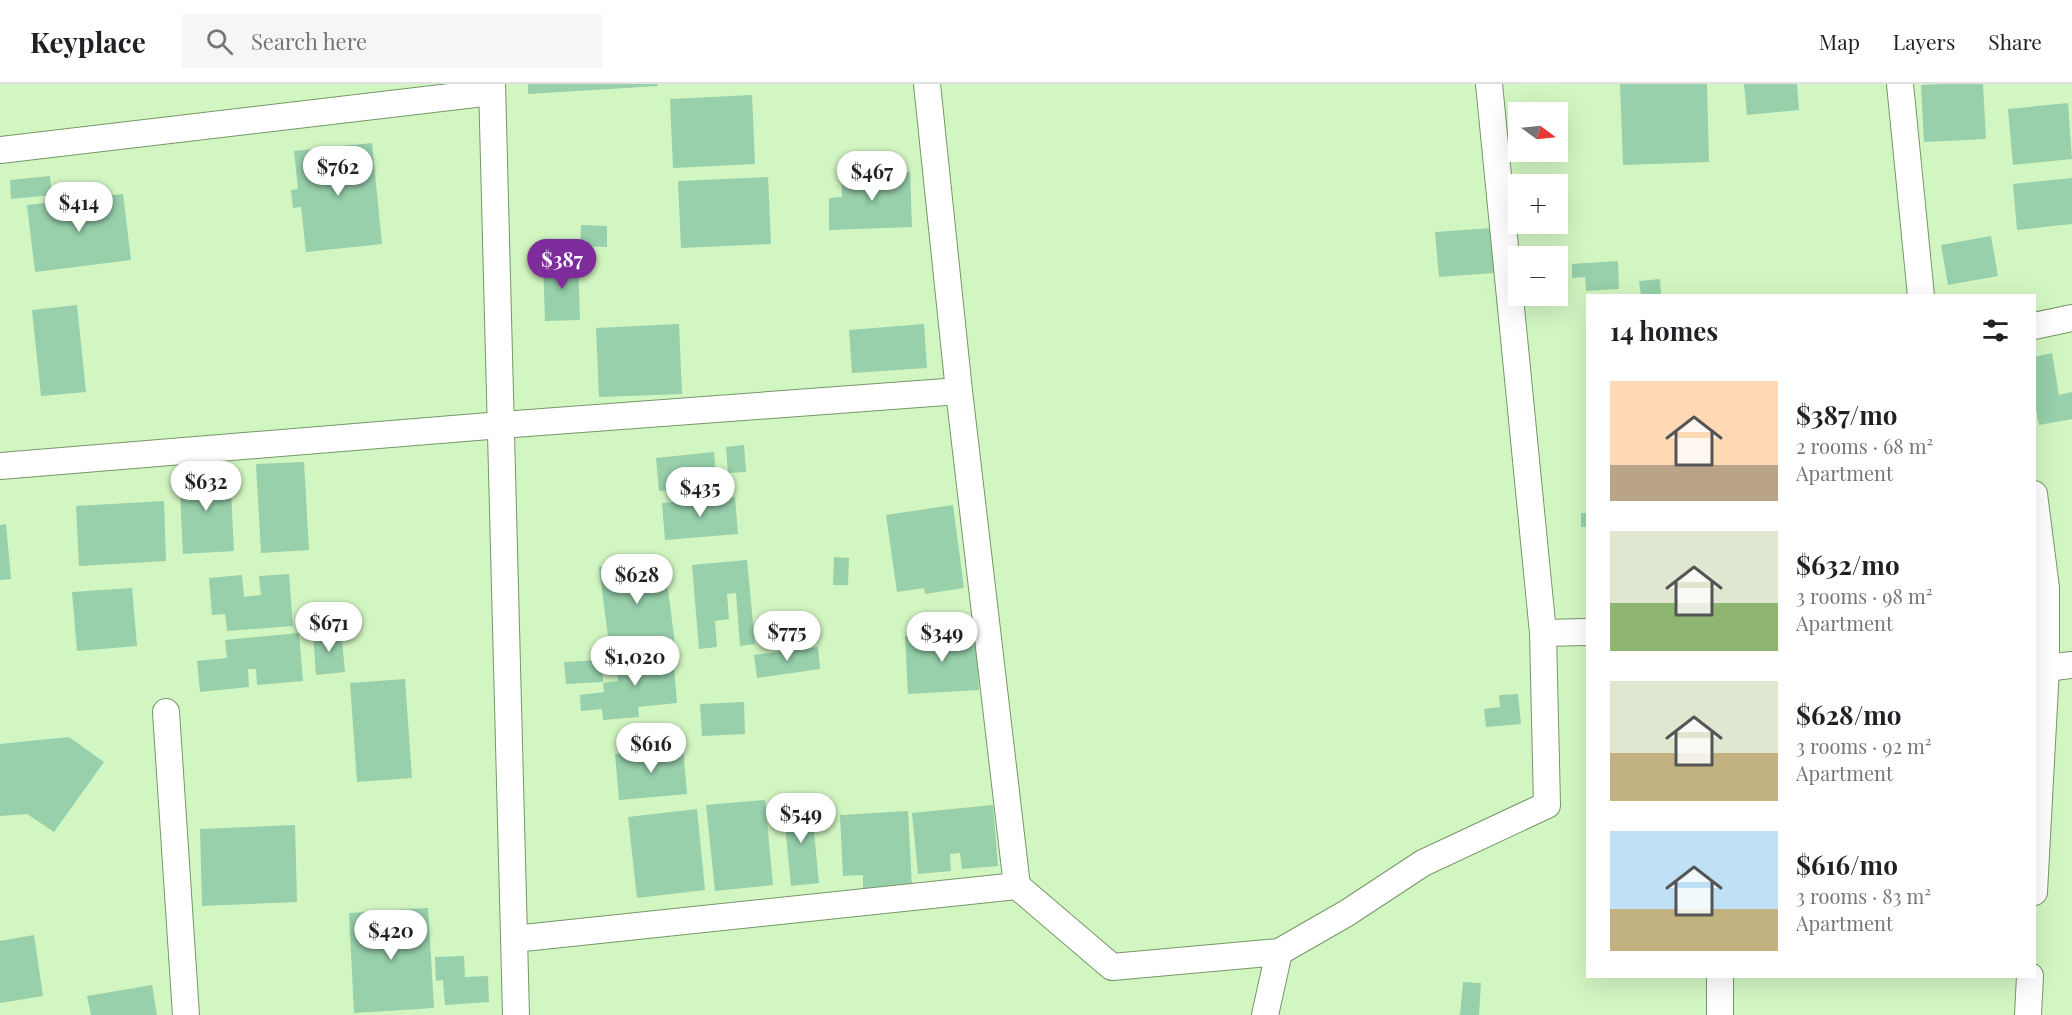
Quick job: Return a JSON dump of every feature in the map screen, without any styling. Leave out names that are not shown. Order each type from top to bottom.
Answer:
[{"type":"street","points":[[927,84],[959,391],[1017,886],[1112,968],[1278,952],[1347,913],[1423,863],[1546,805],[1543,633],[1490,84]]},
{"type":"street","points":[[1900,84],[1921,294]]},
{"type":"street","points":[[0,150],[492,88],[516,1015]]},
{"type":"street","points":[[2036,326],[2072,318]]},
{"type":"street","points":[[0,466],[501,425],[959,391]]},
{"type":"street","points":[[2036,520],[2046,588],[2040,668],[2036,817]]},
{"type":"street","points":[[1543,633],[1586,632]]},
{"type":"street","points":[[2040,668],[2072,665]]},
{"type":"street","points":[[166,712],[186,1015]]},
{"type":"street","points":[[514,939],[1017,886]]},
{"type":"street","points":[[1265,1015],[1278,952]]},
{"type":"street","points":[[1720,978],[1720,1015]]},
{"type":"street","points":[[2028,1015],[2030,978]]},
{"type":"building","points":[[528,84],[657,84],[658,86],[528,94]]},
{"type":"building","points":[[1620,84],[1707,84],[1709,162],[1623,165]]},
{"type":"building","points":[[1744,84],[1797,84],[1799,110],[1747,115]]},
{"type":"building","points":[[1983,84],[1986,139],[1924,142],[1921,85]]},
{"type":"building","points":[[752,95],[755,164],[673,168],[670,99]]},
{"type":"building","points":[[2068,103],[2072,159],[2013,165],[2008,109]]},
{"type":"building","points":[[372,143],[382,244],[306,252],[301,207],[293,208],[291,190],[298,189],[294,151]]},
{"type":"building","points":[[910,172],[912,227],[829,230],[829,198],[842,197],[841,174]]},
{"type":"building","points":[[50,176],[52,195],[11,199],[10,180]]},
{"type":"building","points":[[768,177],[771,244],[681,248],[678,181]]},
{"type":"building","points":[[2072,178],[2072,224],[2017,230],[2013,184]]},
{"type":"building","points":[[123,194],[131,260],[35,272],[27,205]]},
{"type":"building","points":[[581,225],[607,226],[607,247],[580,246]]},
{"type":"building","points":[[1492,228],[1494,273],[1439,277],[1435,232]]},
{"type":"building","points":[[1991,236],[1998,276],[1948,285],[1941,245]]},
{"type":"building","points":[[578,258],[580,320],[545,321],[543,259]]},
{"type":"building","points":[[1618,261],[1619,289],[1586,291],[1585,277],[1572,278],[1572,264]]},
{"type":"building","points":[[1660,279],[1661,294],[1641,294],[1639,281]]},
{"type":"building","points":[[77,305],[86,392],[41,396],[32,310]]},
{"type":"building","points":[[679,324],[682,394],[599,397],[596,328]]},
{"type":"building","points":[[924,324],[927,368],[852,373],[849,330]]},
{"type":"building","points":[[2052,353],[2059,395],[2072,392],[2072,419],[2039,425],[2036,410],[2036,357]]},
{"type":"building","points":[[744,445],[746,472],[728,473],[726,447]]},
{"type":"building","points":[[714,452],[717,486],[659,491],[656,458]]},
{"type":"building","points":[[304,462],[309,550],[261,553],[256,464]]},
{"type":"building","points":[[230,470],[234,551],[183,554],[179,473]]},
{"type":"building","points":[[735,497],[738,534],[665,540],[662,503]]},
{"type":"building","points":[[164,501],[166,561],[79,566],[76,506]]},
{"type":"building","points":[[953,505],[964,588],[925,594],[924,588],[897,592],[886,515]]},
{"type":"building","points":[[1581,513],[1586,513],[1586,527],[1581,527]]},
{"type":"building","points":[[6,524],[11,579],[0,580],[0,525]]},
{"type":"building","points":[[834,557],[849,558],[848,585],[833,585]]},
{"type":"building","points":[[664,558],[675,644],[610,652],[599,567]]},
{"type":"building","points":[[747,560],[755,644],[740,646],[736,593],[727,594],[729,619],[715,621],[717,647],[699,649],[692,565]]},
{"type":"building","points":[[289,574],[293,626],[227,631],[225,614],[212,615],[209,578],[242,575],[244,597],[261,595],[259,576]]},
{"type":"building","points":[[132,588],[137,646],[77,651],[72,592]]},
{"type":"building","points":[[341,630],[345,672],[316,675],[313,633]]},
{"type":"building","points":[[976,632],[979,690],[908,694],[905,636]]},
{"type":"building","points":[[299,633],[303,681],[257,685],[256,669],[248,669],[249,687],[200,692],[197,661],[227,658],[225,640]]},
{"type":"building","points":[[818,647],[820,669],[757,678],[754,655]]},
{"type":"building","points":[[673,653],[677,703],[638,707],[639,717],[603,720],[602,709],[581,711],[580,695],[604,692],[603,683],[618,681],[617,658]]},
{"type":"building","points":[[602,660],[603,682],[566,684],[564,662]]},
{"type":"building","points":[[405,679],[412,778],[357,782],[350,683]]},
{"type":"building","points":[[1518,694],[1521,724],[1486,727],[1484,709],[1500,707],[1499,695]]},
{"type":"building","points":[[744,702],[745,734],[702,736],[700,704]]},
{"type":"building","points":[[69,737],[104,762],[54,832],[27,814],[0,816],[0,744]]},
{"type":"building","points":[[683,747],[687,794],[619,800],[615,754]]},
{"type":"building","points":[[765,800],[773,885],[715,891],[706,805]]},
{"type":"building","points":[[811,801],[819,883],[791,886],[783,804]]},
{"type":"building","points":[[993,805],[998,866],[962,869],[960,853],[950,854],[951,871],[918,874],[912,813]]},
{"type":"building","points":[[697,809],[705,890],[637,898],[628,817]]},
{"type":"building","points":[[908,811],[912,886],[863,888],[863,875],[843,876],[840,815]]},
{"type":"building","points":[[295,825],[297,902],[202,906],[200,829]]},
{"type":"building","points":[[428,908],[434,1008],[354,1013],[349,913]]},
{"type":"building","points":[[34,935],[43,996],[0,1003],[0,941]]},
{"type":"building","points":[[464,956],[465,977],[488,976],[489,1002],[445,1005],[443,980],[436,981],[435,957]]},
{"type":"building","points":[[1463,982],[1481,983],[1479,1015],[1460,1015]]},
{"type":"building","points":[[152,985],[157,1015],[91,1015],[87,996]]}]
